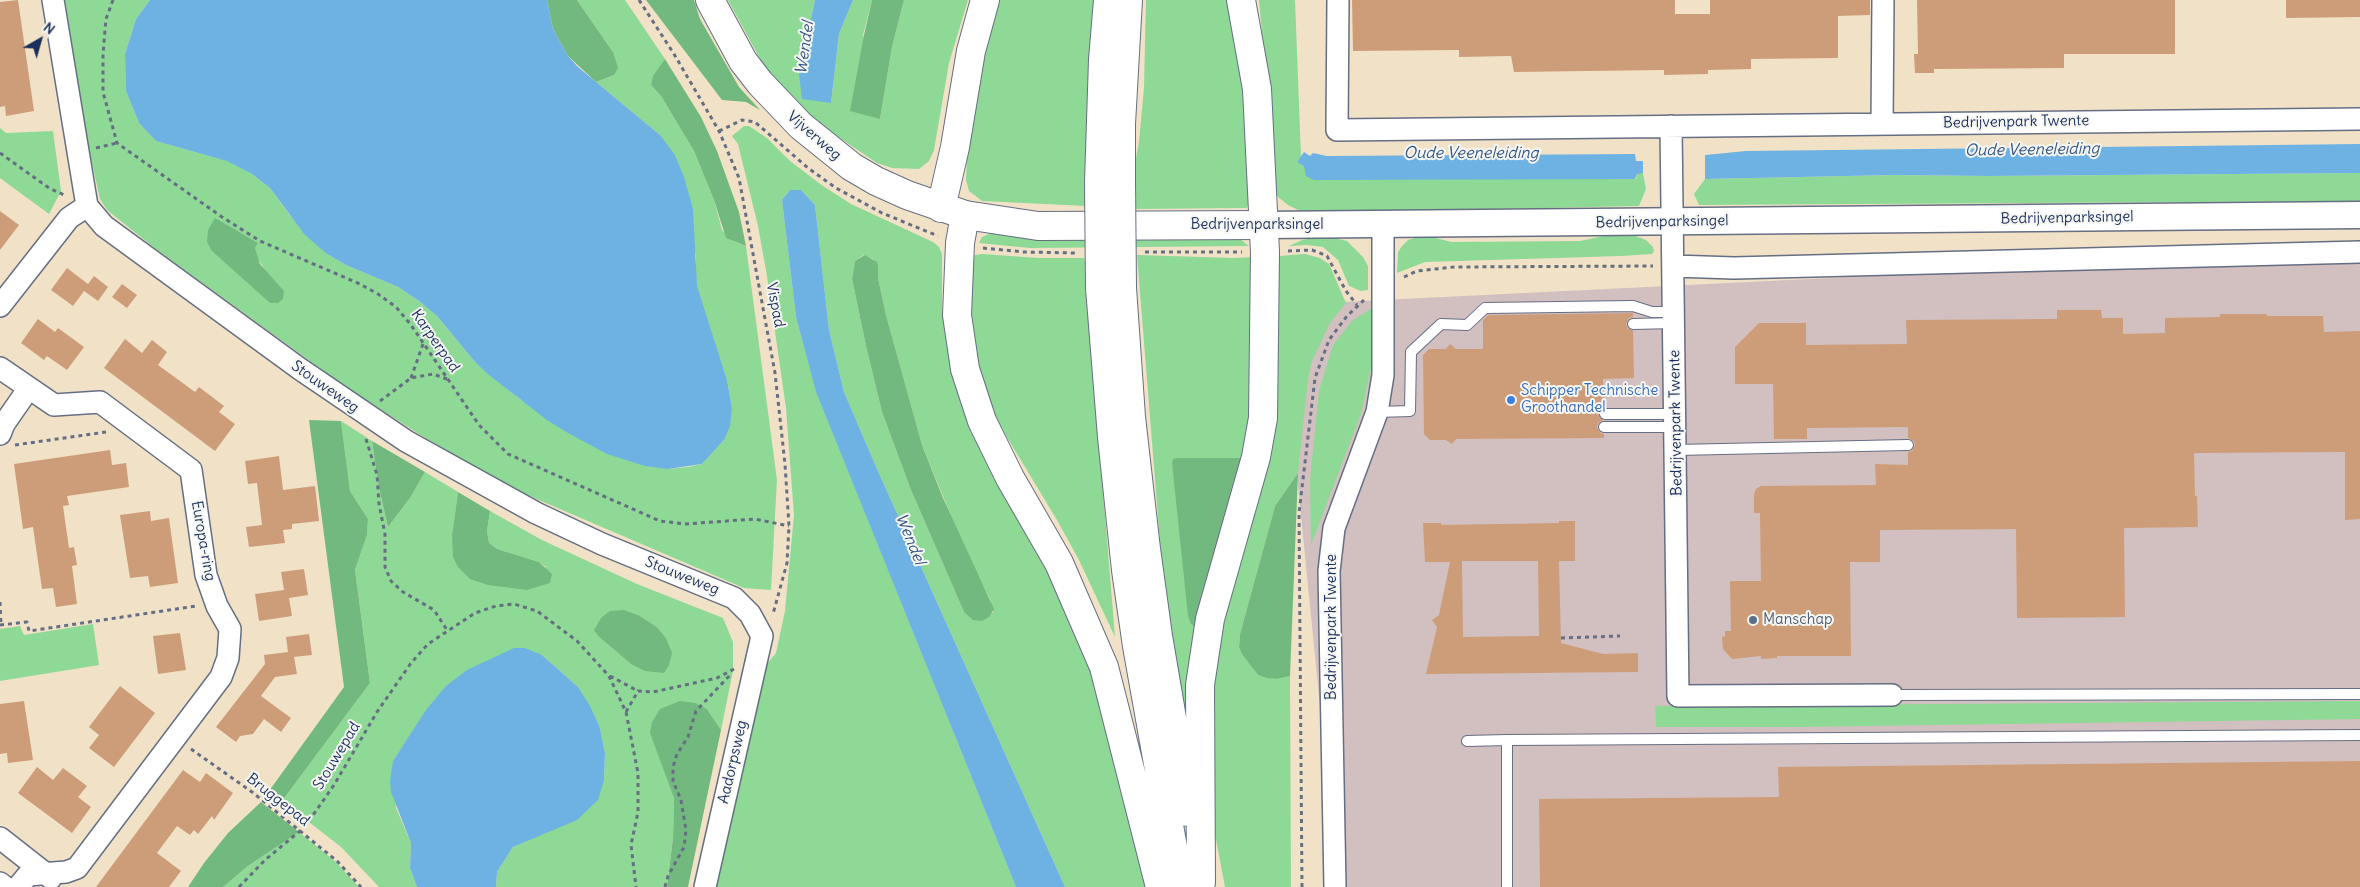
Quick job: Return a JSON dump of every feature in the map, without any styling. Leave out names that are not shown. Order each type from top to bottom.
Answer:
[{"type":"main road","name":"Vijverweg","points":[[710,0],[743,60],[760,83],[801,126],[852,167],[876,181],[953,212]]},
{"type":"main road","points":[[985,0],[971,51],[955,147],[953,212],[960,244],[957,316],[965,369],[982,421],[1010,478],[1059,563],[1104,667],[1160,887]]},
{"type":"main road","points":[[1108,0],[1103,60],[1110,182],[1112,437],[1126,570],[1137,646],[1194,885]]},
{"type":"main road","points":[[1110,182],[1121,114],[1128,0]]},
{"type":"main road","points":[[1194,885],[1200,685],[1210,618],[1256,457],[1263,418],[1264,226],[1258,89],[1241,0]]},
{"type":"main road","name":"Bedrijvenparksingel","points":[[953,212],[1038,226],[1264,226]]},
{"type":"street","points":[[0,306],[69,218],[87,206],[53,0]]},
{"type":"street","name":"Bedrijvenpark Twente","points":[[1338,0],[1337,130],[2360,119]]},
{"type":"street","points":[[1882,124],[1883,0]]},
{"type":"street","name":"Bedrijvenpark Twente","points":[[1671,126],[1674,222],[1678,696],[1892,695]]},
{"type":"street","name":"Stouweweg","points":[[87,206],[104,226],[363,414],[438,460],[536,513],[602,544],[734,598],[750,614],[762,636]]},
{"type":"street","name":"Bedrijvenparksingel","points":[[1264,226],[2360,215]]},
{"type":"street","name":"Bedrijvenpark Twente","points":[[1335,887],[1329,570],[1334,528],[1377,412],[1383,375],[1383,224]]},
{"type":"street","points":[[1674,266],[1734,268],[2360,252]]},
{"type":"street","name":"Europa-ring","points":[[0,368],[54,406],[100,402],[191,470],[206,576],[216,603],[230,629],[228,658],[221,677],[77,868],[55,881],[28,875],[18,887]]},
{"type":"street","points":[[5,440],[4,424],[29,388]]},
{"type":"street","name":"Aadorpsweg","points":[[705,887],[762,636]]},
{"type":"street","points":[[0,838],[55,881]]},
{"type":"street","points":[[0,883],[5,887]]},
{"type":"lane","points":[[1377,412],[1410,411],[1411,352],[1440,324],[1467,325],[1485,308],[1633,306],[1675,318]]},
{"type":"lane","points":[[1633,324],[1675,318]]},
{"type":"lane","points":[[1605,414],[1676,421]]},
{"type":"lane","points":[[1604,428],[1676,421]]},
{"type":"lane","points":[[1676,450],[1908,445]]},
{"type":"lane","points":[[1892,695],[2360,694]]},
{"type":"lane","points":[[1467,741],[2360,735]]},
{"type":"lane","points":[[1507,740],[1507,887]]},
{"type":"path","name":"Karperpad","points":[[113,0],[106,19],[103,54],[103,92],[117,143],[222,217],[260,241],[378,294],[396,307],[424,343],[479,425],[508,454],[660,521],[685,524],[755,519],[789,526]]},
{"type":"path","name":"Vispad","points":[[639,0],[674,54],[719,131],[738,178],[775,373],[785,464],[789,526],[787,563],[780,595],[769,626],[762,636]]},
{"type":"path","points":[[0,153],[49,188],[87,206]]},
{"type":"path","points":[[1302,887],[1299,513],[1315,378],[1329,340],[1357,305],[1417,271],[1454,267],[1674,266]]},
{"type":"path","points":[[411,378],[424,343]]},
{"type":"path","points":[[447,630],[434,610],[402,592],[391,581],[385,567],[385,534],[379,504],[377,475],[363,430],[363,414],[411,378],[433,374],[448,380]]},
{"type":"path","points":[[5,440],[115,430],[130,426]]},
{"type":"path","points":[[0,602],[0,625],[26,622],[29,631],[216,603]]},
{"type":"path","name":"Stouwepad","points":[[238,887],[265,860],[300,831],[334,785],[377,712],[411,663],[428,644],[474,613],[496,606],[514,604],[537,611],[558,626],[594,658],[608,676],[626,712],[638,774],[638,812],[631,845],[636,887]]},
{"type":"path","points":[[1561,638],[1620,636]]},
{"type":"path","points":[[626,712],[638,692],[653,692],[717,678],[739,666],[696,711],[688,737],[677,754],[673,767],[673,781],[681,800],[686,830],[684,847],[668,876],[665,887]]},
{"type":"path","name":"Stouwepad","points":[[608,676],[638,692]]},
{"type":"path","name":"Bruggepad","points":[[175,738],[252,792],[338,861],[361,887]]},
{"type":"shaded area","points":[[2360,252],[2360,887],[1338,887],[1280,305]]},
{"type":"green space","points":[[65,0],[150,0],[136,19],[125,54],[126,91],[139,123],[156,141],[228,161],[252,174],[270,188],[289,214],[327,254],[346,265],[398,287],[419,301],[437,316],[475,362],[521,400],[668,469],[702,464],[724,440],[732,408],[727,380],[696,286],[696,255],[660,135],[596,82],[614,75],[613,52],[577,0],[625,0],[665,59],[651,85],[661,96],[694,151],[714,200],[722,230],[733,241],[746,246],[777,480],[771,590],[744,588],[511,488],[419,434],[343,385],[156,249],[107,210],[100,199],[90,154]],"holes":[[[215,219],[258,243],[255,248],[256,256],[267,273],[270,303],[247,280]]]},
{"type":"green space","points":[[547,0],[577,0],[613,52],[618,68],[614,75],[596,82],[568,56],[553,29]]},
{"type":"green space","points":[[646,0],[694,0],[700,19],[739,87],[760,110],[746,102],[722,100]]},
{"type":"green space","points":[[728,0],[815,0],[799,74],[831,103],[839,34],[853,0],[872,0],[863,35],[880,119],[892,47],[904,0],[968,0],[949,63],[934,150],[929,161],[919,169],[892,168],[877,163],[825,128],[798,104],[765,68]]},
{"type":"green space","points":[[872,0],[904,0],[892,47],[880,119],[850,111]]},
{"type":"green space","points":[[997,0],[1100,0],[1092,62],[1085,171],[1086,206],[982,201],[969,191],[966,180],[968,132],[978,68]]},
{"type":"green space","points":[[1146,0],[1228,0],[1244,90],[1252,195],[1247,208],[1134,209],[1133,174],[1139,142],[1144,88]]},
{"type":"green space","points":[[1259,0],[1295,0],[1301,157],[1297,162],[1636,179],[1637,173],[1643,173],[1646,189],[1639,206],[1304,213],[1288,205],[1278,197],[1271,184]]},
{"type":"green space","points":[[665,59],[701,117],[717,151],[739,212],[746,246],[726,238],[714,200],[694,151],[661,96],[651,85],[653,76]]},
{"type":"green space","points":[[744,126],[749,126],[767,138],[790,161],[851,204],[933,242],[939,247],[942,254],[942,310],[954,371],[1076,611],[1161,887],[1065,887],[844,392],[829,330],[815,205],[801,190],[790,190],[782,200],[796,317],[816,391],[1016,887],[716,887],[755,707],[766,665],[776,653],[785,611],[794,515],[786,408],[767,276],[758,226],[738,144],[732,136]],"holes":[[[864,255],[873,259],[878,266],[878,278],[886,315],[922,445],[965,550],[990,599],[993,613],[964,612],[911,490],[882,412],[852,279],[855,261]]]},
{"type":"green space","points":[[0,128],[6,133],[53,131],[61,191],[49,214],[0,178]]},
{"type":"green space","points":[[2360,173],[2360,201],[1699,205],[1694,194],[1705,179],[1894,175]]},
{"type":"green space","points":[[215,218],[258,243],[255,248],[260,264],[284,291],[283,299],[278,303],[270,303],[212,251],[207,242],[208,230]]},
{"type":"green space","points":[[994,232],[1236,236],[1249,246],[1030,248],[979,243],[982,237]]},
{"type":"green space","points":[[1618,233],[1630,234],[1646,240],[1653,247],[1654,251],[1652,254],[1621,256],[1425,262],[1397,273],[1398,252],[1402,246],[1408,240],[1425,235],[1451,242],[1580,241]]},
{"type":"green space","points":[[1326,236],[1347,241],[1363,257],[1368,266],[1368,290],[1361,291],[1349,286],[1338,260],[1323,247],[1307,245],[1289,246],[1302,240]]},
{"type":"green space","points":[[1305,254],[1320,258],[1329,264],[1346,303],[1330,323],[1312,361],[1308,379],[1298,473],[1275,506],[1240,634],[1239,647],[1258,675],[1277,679],[1290,676],[1291,887],[1225,887],[1209,803],[1205,701],[1279,256]]},
{"type":"green space","points":[[865,255],[877,262],[878,278],[886,315],[922,445],[943,498],[994,609],[989,617],[982,621],[973,620],[964,612],[911,490],[882,412],[852,279],[855,261]]},
{"type":"green space","points":[[975,255],[1039,258],[1084,258],[1089,277],[1096,406],[1115,637],[1079,560],[996,419],[978,364],[967,308],[970,263]]},
{"type":"green space","points":[[1137,255],[1254,257],[1250,458],[1176,458],[1172,463],[1199,630],[1190,746],[1167,629]]},
{"type":"green space","points":[[1372,308],[1374,319],[1372,364],[1361,414],[1311,545],[1310,479],[1319,391],[1333,345],[1352,321]]},
{"type":"green space","points":[[309,420],[341,421],[350,491],[368,519],[367,535],[355,570],[370,683],[282,801],[269,791],[344,687]]},
{"type":"green space","points":[[341,421],[372,441],[379,488],[388,527],[410,498],[425,472],[458,492],[452,535],[547,568],[539,562],[497,549],[489,543],[487,531],[490,511],[542,540],[637,584],[723,618],[733,642],[733,671],[721,730],[707,709],[667,777],[674,798],[673,838],[667,887],[496,887],[497,872],[513,847],[531,839],[604,780],[605,753],[600,728],[578,687],[542,655],[408,740],[393,761],[396,808],[411,843],[410,868],[417,887],[379,887],[341,847],[282,801],[370,683],[355,570],[367,535],[368,519],[350,491]],"holes":[[[640,616],[657,627],[666,638],[631,664],[599,637]]]},
{"type":"green space","points":[[372,441],[425,472],[410,498],[388,527],[379,488]]},
{"type":"green space","points":[[1250,458],[1199,630],[1191,624],[1188,616],[1172,463],[1173,459]]},
{"type":"green space","points":[[1298,473],[1290,676],[1277,679],[1267,678],[1258,675],[1242,654],[1239,647],[1240,634],[1275,506]]},
{"type":"green space","points":[[458,492],[490,511],[487,531],[489,543],[497,549],[539,562],[552,574],[550,583],[527,590],[488,585],[470,579],[458,567],[453,557],[452,535]]},
{"type":"green space","points":[[624,610],[640,616],[657,627],[666,638],[672,653],[669,665],[664,673],[645,671],[631,664],[599,637],[594,630],[601,618],[610,611]]},
{"type":"green space","points":[[93,624],[99,665],[0,681],[0,629],[20,626],[24,635]]},
{"type":"green space","points":[[680,701],[695,703],[707,709],[721,730],[688,887],[667,887],[673,838],[674,798],[650,733],[652,722],[660,709]]},
{"type":"green space","points":[[2360,701],[2360,719],[1796,727],[1656,727],[1655,706]]},
{"type":"green space","points":[[261,802],[299,832],[248,866],[223,887],[188,887],[228,833]]},
{"type":"green space","points":[[299,832],[335,861],[359,887],[223,887],[248,866]]},
{"type":"water","points":[[150,0],[547,0],[553,29],[568,56],[578,67],[660,135],[675,155],[684,177],[693,209],[697,286],[727,380],[732,408],[730,426],[724,440],[702,464],[668,469],[645,466],[607,454],[547,420],[489,375],[475,362],[437,316],[419,301],[398,287],[346,265],[327,254],[305,235],[270,188],[252,174],[227,161],[156,141],[139,123],[126,91],[125,54],[136,19]]},
{"type":"water","name":"Wendel","points":[[815,0],[853,0],[839,34],[831,103],[802,99],[799,74]]},
{"type":"water","name":"Oude Veeneleiding","points":[[2360,144],[2360,173],[1894,175],[1705,179],[1705,155],[1746,151]]},
{"type":"water","points":[[1304,152],[1310,156],[1313,153],[1327,156],[1635,154],[1636,161],[1643,161],[1643,173],[1637,174],[1635,179],[1314,180],[1306,176],[1304,166],[1297,162]]},
{"type":"water","points":[[790,190],[801,190],[815,205],[829,330],[844,392],[1065,887],[1016,887],[816,392],[796,317],[782,200]]},
{"type":"water","points":[[514,648],[525,648],[542,655],[578,687],[590,706],[600,728],[605,753],[604,780],[598,800],[577,820],[513,847],[497,872],[496,887],[417,887],[410,868],[411,843],[391,792],[390,781],[393,761],[426,710],[446,686],[467,670]]},
{"type":"building","points":[[18,0],[34,111],[6,116],[5,106],[0,107],[0,2]]},
{"type":"building","points":[[1352,0],[1675,0],[1675,14],[1710,14],[1710,0],[1870,0],[1870,15],[1838,16],[1838,58],[1751,59],[1751,69],[1708,70],[1708,74],[1664,75],[1664,70],[1514,72],[1511,56],[1459,57],[1459,50],[1353,51]]},
{"type":"building","points":[[1917,0],[2175,0],[2175,54],[2064,54],[2064,68],[1934,69],[1934,73],[1915,73],[1914,54],[1918,54]]},
{"type":"building","points":[[2286,0],[2360,0],[2360,17],[2286,18]]},
{"type":"building","points":[[0,211],[19,225],[0,250]]},
{"type":"building","points":[[67,268],[88,284],[94,276],[108,287],[98,301],[84,291],[73,306],[51,290]]},
{"type":"building","points":[[122,284],[137,295],[127,308],[112,297]]},
{"type":"building","points":[[2057,310],[2101,310],[2102,318],[2123,318],[2123,334],[2165,333],[2165,318],[2220,317],[2220,314],[2323,316],[2324,332],[2360,331],[2360,519],[2345,520],[2345,452],[2194,453],[2198,527],[2124,528],[2125,617],[2017,618],[2016,529],[1880,530],[1880,562],[1850,562],[1851,656],[1777,656],[1777,658],[1761,659],[1761,656],[1732,659],[1723,649],[1722,636],[1725,637],[1725,631],[1731,631],[1730,581],[1761,581],[1760,513],[1754,513],[1754,494],[1756,489],[1761,486],[1876,485],[1875,464],[1908,465],[1908,452],[1912,451],[1915,445],[1914,441],[1908,438],[1908,427],[1807,428],[1807,439],[1774,439],[1773,384],[1735,384],[1735,347],[1759,323],[1806,323],[1806,345],[1907,344],[1906,320],[2057,319]]},
{"type":"building","points":[[1633,313],[1633,317],[1629,318],[1626,324],[1627,328],[1633,331],[1634,378],[1603,379],[1604,407],[1598,414],[1603,420],[1598,423],[1597,427],[1600,433],[1604,434],[1604,438],[1456,439],[1452,444],[1446,440],[1430,440],[1424,434],[1423,355],[1429,349],[1446,349],[1450,344],[1456,349],[1483,349],[1483,320],[1488,315]]},
{"type":"building","points":[[38,319],[55,332],[58,328],[84,347],[67,370],[47,356],[44,360],[21,343]]},
{"type":"building","points":[[125,339],[142,353],[152,340],[167,352],[158,365],[195,392],[199,387],[224,406],[219,412],[235,424],[215,451],[104,368]]},
{"type":"building","points":[[110,450],[112,465],[126,463],[129,487],[67,496],[69,505],[63,506],[69,548],[74,547],[77,565],[72,566],[77,604],[56,607],[53,588],[42,589],[33,527],[23,529],[14,464]]},
{"type":"building","points":[[279,456],[283,490],[315,486],[319,521],[292,524],[292,529],[283,530],[285,543],[249,547],[246,527],[262,525],[257,483],[248,484],[245,461]]},
{"type":"building","points":[[150,511],[151,521],[169,518],[178,583],[150,587],[148,576],[130,578],[120,515]]},
{"type":"building","points":[[1559,521],[1575,521],[1575,561],[1559,561],[1561,643],[1603,654],[1638,653],[1638,672],[1426,674],[1437,627],[1432,620],[1439,615],[1450,562],[1425,562],[1423,523],[1441,523],[1441,525],[1559,523]],"holes":[[[1462,561],[1538,561],[1539,636],[1463,637]]]},
{"type":"building","points":[[304,569],[308,595],[289,598],[292,616],[259,621],[255,594],[284,590],[281,572]]},
{"type":"building","points":[[180,633],[186,670],[158,674],[153,636]]},
{"type":"building","points":[[309,634],[312,655],[294,657],[297,674],[275,677],[261,696],[291,718],[281,732],[264,719],[253,734],[240,736],[236,742],[216,727],[265,664],[264,655],[288,652],[286,637]]},
{"type":"building","points":[[120,686],[155,713],[114,767],[89,748],[99,735],[89,727]]},
{"type":"building","points":[[24,701],[33,760],[8,763],[7,753],[0,754],[0,704]]},
{"type":"building","points":[[2360,761],[2360,887],[1540,887],[1539,799],[1779,797],[1778,767]]},
{"type":"building","points":[[37,767],[53,780],[63,768],[87,786],[78,797],[91,807],[72,833],[18,793]]},
{"type":"building","points":[[183,770],[200,782],[206,773],[233,793],[214,820],[212,816],[198,834],[194,830],[190,835],[177,826],[157,853],[181,871],[169,887],[96,887]]},
{"type":"place","name":"Schipper Technische Groothandel","points":[[1511,400]]},
{"type":"place","name":"Manschap","points":[[1753,620]]}]
